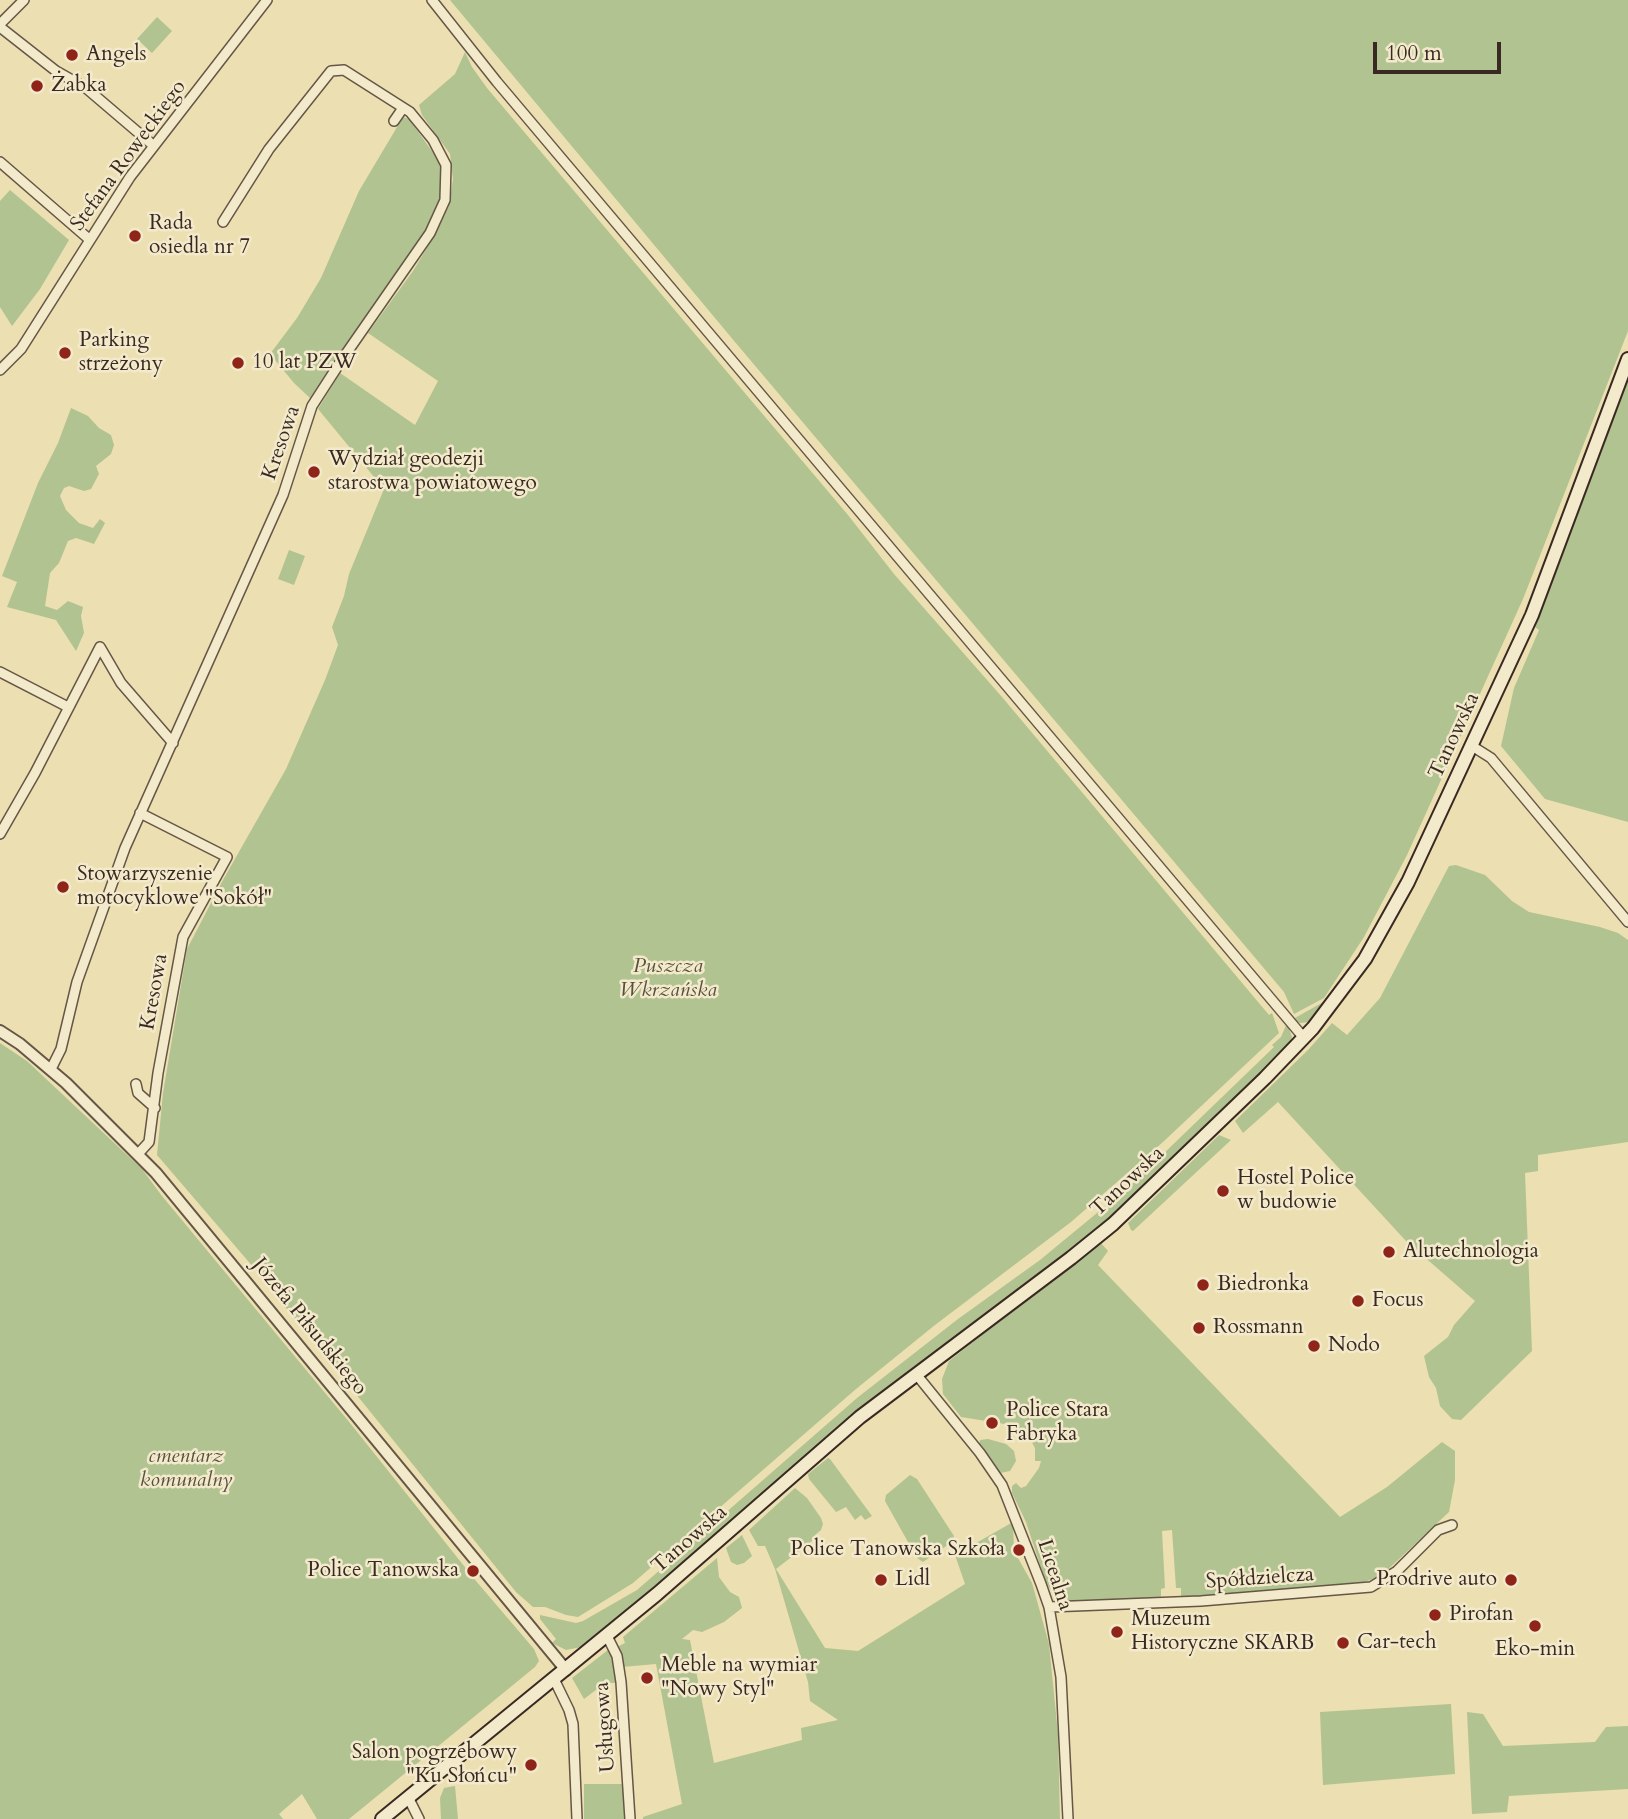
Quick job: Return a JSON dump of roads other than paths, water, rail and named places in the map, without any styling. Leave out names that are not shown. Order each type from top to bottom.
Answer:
[{"type":"main road","name":"Tanowska","points":[[382,1819],[607,1636],[830,1442],[1113,1224],[1304,1038],[1346,986],[1375,943],[1408,882],[1542,591],[1628,359]]},
{"type":"street","points":[[24,0],[0,26],[56,71],[86,88],[154,146]]},
{"type":"street","name":"Stefana Roweckiego","points":[[0,370],[21,349],[122,187],[267,0]]},
{"type":"street","points":[[432,0],[497,82],[1304,1038]]},
{"type":"street","name":"Kresowa","points":[[51,1069],[61,1049],[77,982],[97,921],[140,813],[283,495],[312,407],[430,233],[445,200],[448,173],[443,155],[410,112],[344,71],[331,71],[269,149],[223,222]]},
{"type":"street","points":[[394,121],[403,108]]},
{"type":"street","points":[[0,162],[90,240]]},
{"type":"street","points":[[0,834],[100,647],[121,683],[173,743]]},
{"type":"street","points":[[0,672],[68,707]]},
{"type":"street","points":[[1472,746],[1491,758],[1628,922]]},
{"type":"street","name":"Kresowa","points":[[138,1154],[149,1142],[158,1073],[183,937],[227,857],[140,813]]},
{"type":"street","name":"Józefa Piłsudskiego","points":[[0,1031],[51,1069],[138,1154],[203,1229],[565,1670]]},
{"type":"street","points":[[136,1084],[138,1093],[155,1108]]},
{"type":"street","name":"Licealna","points":[[916,1374],[974,1445],[1002,1485],[1049,1607],[1061,1677],[1068,1819]]},
{"type":"street","name":"Spółdzielcza","points":[[1049,1607],[1201,1601],[1371,1587],[1397,1571],[1438,1530],[1452,1525]]},
{"type":"street","name":"Usługowa","points":[[607,1636],[617,1656],[621,1682],[630,1819]]},
{"type":"street","name":"Usługowa","points":[[554,1679],[573,1724],[577,1819]]},
{"type":"street","points":[[408,1797],[419,1819]]},
{"type":"place","name":"Angels","points":[[72,55]]},
{"type":"place","name":"Żabka","points":[[37,86]]},
{"type":"place","name":"Rada osiedla nr 7","points":[[135,236]]},
{"type":"place","name":"Parking strzeżony","points":[[65,353]]},
{"type":"place","name":"10 lat PZW","points":[[238,363]]},
{"type":"place","name":"Wydział geodezji starostwa powiatowego","points":[[314,472]]},
{"type":"place","name":"Stowarzyszenie motocyklowe \"Sokół\"","points":[[63,887]]},
{"type":"place","name":"Hostel Police w budowie","points":[[1223,1191]]},
{"type":"place","name":"Alutechnologia","points":[[1389,1252]]},
{"type":"place","name":"Biedronka","points":[[1203,1285]]},
{"type":"place","name":"Focus","points":[[1358,1301]]},
{"type":"place","name":"Rossmann","points":[[1199,1328]]},
{"type":"place","name":"Nodo","points":[[1314,1346]]},
{"type":"place","name":"Police Stara Fabryka","points":[[992,1423]]},
{"type":"place","name":"Police Tanowska Szkoła","points":[[1019,1550]]},
{"type":"place","name":"Police Tanowska","points":[[473,1571]]},
{"type":"place","name":"Lidl","points":[[881,1580]]},
{"type":"place","name":"Prodrive auto","points":[[1511,1580]]},
{"type":"place","name":"Pirofan","points":[[1435,1615]]},
{"type":"place","name":"Eko-min","points":[[1535,1626]]},
{"type":"place","name":"Muzeum Historyczne SKARB","points":[[1117,1632]]},
{"type":"place","name":"Car-tech","points":[[1343,1643]]},
{"type":"place","name":"Meble na wymiar \"Nowy Styl\"","points":[[647,1678]]},
{"type":"place","name":"Salon pogrzebowy \"Ku Słońcu\"","points":[[531,1765]]},
{"type":"park label","name":"Puszcza Wkrzańska","points":[[668,979]]},
{"type":"park label","name":"cmentarz komunalny","points":[[186,1469]]}]
